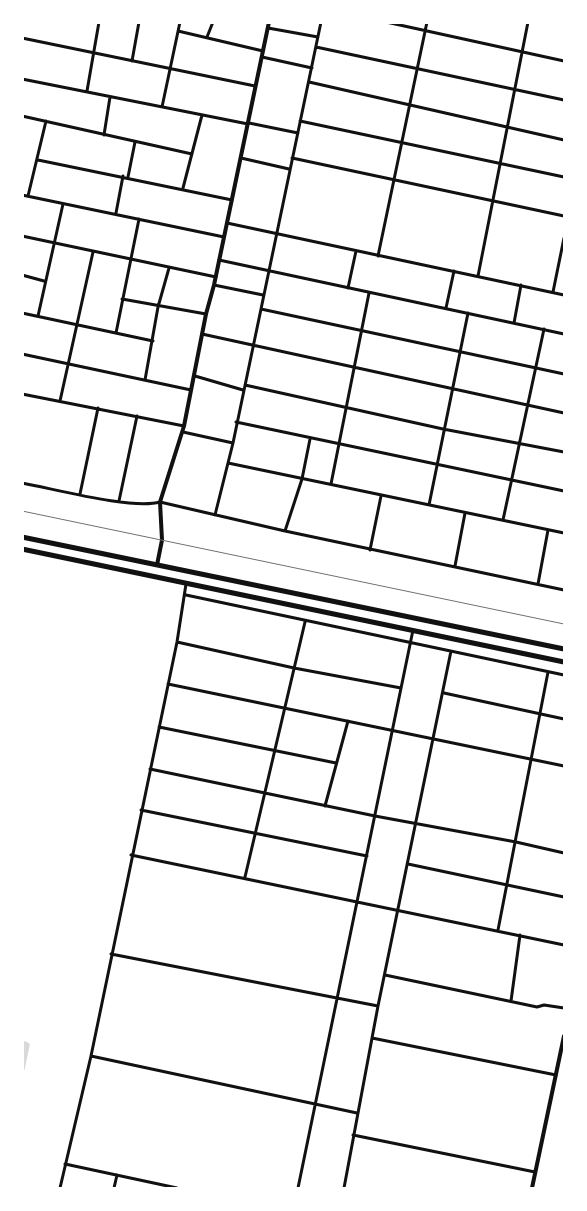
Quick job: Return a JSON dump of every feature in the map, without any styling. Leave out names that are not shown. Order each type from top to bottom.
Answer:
[{"type":"highway","points":[[22,537],[564,649]]},
{"type":"highway","points":[[22,550],[413,629],[564,662]]},
{"type":"street","points":[[87,91],[99,22]]},
{"type":"street","points":[[132,61],[139,22]]},
{"type":"street","points":[[162,107],[180,22]]},
{"type":"street","points":[[207,37],[213,22]]},
{"type":"street","points":[[156,565],[162,540],[160,502],[183,432],[206,314],[216,278],[269,22]]},
{"type":"street","points":[[215,515],[233,443],[321,22]]},
{"type":"street","points":[[386,22],[564,61]]},
{"type":"street","points":[[378,256],[427,22]]},
{"type":"street","points":[[478,276],[528,22]]},
{"type":"street","points":[[268,28],[318,37]]},
{"type":"street","points":[[178,31],[263,51]]},
{"type":"street","points":[[22,38],[255,86]]},
{"type":"street","points":[[316,47],[564,100]]},
{"type":"street","points":[[262,56],[312,68]]},
{"type":"street","points":[[22,79],[298,133]]},
{"type":"street","points":[[309,82],[564,140]]},
{"type":"street","points":[[104,135],[110,97]]},
{"type":"street","points":[[183,188],[202,115]]},
{"type":"street","points":[[22,116],[192,154]]},
{"type":"street","points":[[28,196],[46,121]]},
{"type":"street","points":[[300,121],[564,177]]},
{"type":"street","points":[[128,177],[135,142]]},
{"type":"street","points":[[241,158],[289,169]]},
{"type":"street","points":[[292,158],[564,216]]},
{"type":"street","points":[[38,160],[183,188],[232,200]]},
{"type":"street","points":[[116,214],[123,176]]},
{"type":"street","points":[[22,195],[224,237]]},
{"type":"street","points":[[38,316],[62,204]]},
{"type":"street","points":[[116,333],[139,219]]},
{"type":"street","points":[[227,223],[564,295]]},
{"type":"street","points":[[22,236],[216,278]]},
{"type":"street","points":[[553,292],[564,238]]},
{"type":"street","points":[[348,288],[356,251]]},
{"type":"street","points":[[60,401],[93,252]]},
{"type":"street","points":[[219,260],[564,334]]},
{"type":"street","points":[[145,380],[159,305],[170,268]]},
{"type":"street","points":[[446,308],[454,271]]},
{"type":"street","points":[[22,276],[44,281]]},
{"type":"street","points":[[214,285],[264,295]]},
{"type":"street","points":[[514,323],[521,285]]},
{"type":"street","points":[[330,484],[369,293]]},
{"type":"street","points":[[122,299],[206,314]]},
{"type":"street","points":[[261,309],[564,374]]},
{"type":"street","points":[[22,313],[152,341]]},
{"type":"street","points":[[429,505],[451,389],[468,313]]},
{"type":"street","points":[[503,520],[544,329]]},
{"type":"street","points":[[202,334],[252,347],[564,413]]},
{"type":"street","points":[[22,354],[192,390]]},
{"type":"street","points":[[194,376],[243,390]]},
{"type":"street","points":[[245,386],[443,429],[521,442],[564,452]]},
{"type":"street","points":[[22,394],[184,426]]},
{"type":"street","points":[[80,494],[98,408]]},
{"type":"street","points":[[119,502],[137,416]]},
{"type":"street","points":[[236,422],[564,491]]},
{"type":"street","points":[[183,432],[233,443]]},
{"type":"street","points":[[285,531],[302,479],[310,439]]},
{"type":"street","points":[[228,463],[564,534]]},
{"type":"street","points":[[22,483],[119,502],[148,505],[160,502],[370,550],[564,590]]},
{"type":"street","points":[[370,550],[381,496]]},
{"type":"street","points":[[455,566],[465,513]]},
{"type":"street","points":[[538,584],[548,530]]},
{"type":"street","points":[[60,1188],[91,1056],[131,855],[177,642],[186,595],[186,584]]},
{"type":"street","points":[[186,595],[305,622],[564,675]]},
{"type":"street","points":[[246,877],[305,622]]},
{"type":"street","points":[[298,1188],[413,629]]},
{"type":"street","points":[[177,642],[294,668],[401,688]]},
{"type":"street","points":[[344,1188],[378,1006],[451,652]]},
{"type":"street","points":[[498,930],[548,672]]},
{"type":"street","points":[[168,684],[564,766]]},
{"type":"street","points":[[444,693],[564,719]]},
{"type":"street","points":[[325,806],[348,721]]},
{"type":"street","points":[[158,727],[336,763]]},
{"type":"street","points":[[150,769],[564,853]]},
{"type":"street","points":[[141,810],[367,856]]},
{"type":"street","points":[[131,855],[246,877],[564,945]]},
{"type":"street","points":[[408,864],[564,897]]},
{"type":"street","points":[[511,1001],[520,935]]},
{"type":"street","points":[[112,954],[378,1006]]},
{"type":"street","points":[[385,975],[537,1007],[544,1005],[564,1008]]},
{"type":"street","points":[[532,1188],[564,1036]]},
{"type":"street","points":[[372,1038],[556,1075]]},
{"type":"street","points":[[91,1056],[357,1113]]},
{"type":"street","points":[[353,1135],[535,1172]]},
{"type":"street","points":[[65,1164],[158,1186],[177,1188]]},
{"type":"street","points":[[114,1188],[116,1175]]},
{"type":"waterway","points":[[22,1043],[27,1045],[22,1069]]},
{"type":"railway","points":[[22,511],[564,624]]}]
